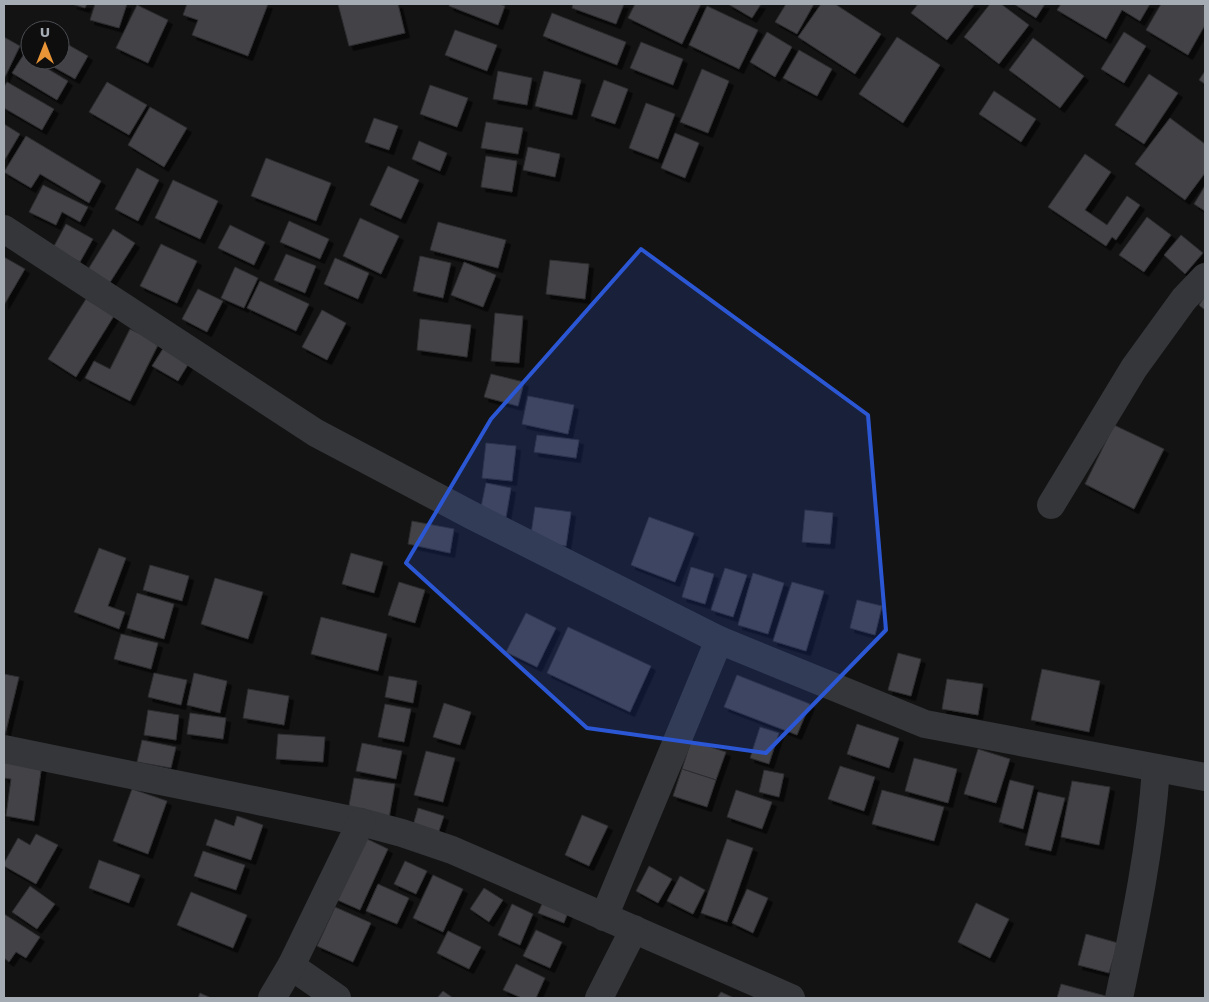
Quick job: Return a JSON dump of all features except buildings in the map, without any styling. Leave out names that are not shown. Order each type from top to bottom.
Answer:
[{"type":"street","points":[[4,229],[316,433],[473,516],[719,640],[925,724],[1205,777]]},
{"type":"street","points":[[1051,505],[1134,368],[1184,299],[1205,277]]},
{"type":"street","points":[[604,916],[719,640]]},
{"type":"street","points":[[4,749],[362,822],[402,833],[452,850],[792,998]]},
{"type":"street","points":[[1119,998],[1135,921],[1152,817],[1156,768]]},
{"type":"street","points":[[272,998],[291,966],[362,822]]},
{"type":"street","points":[[599,998],[634,929]]},
{"type":"street","points":[[291,966],[337,998]]},
{"type":"highlighted area","points":[[641,249],[868,415],[886,630],[766,753],[587,728],[406,563],[491,419]]}]
